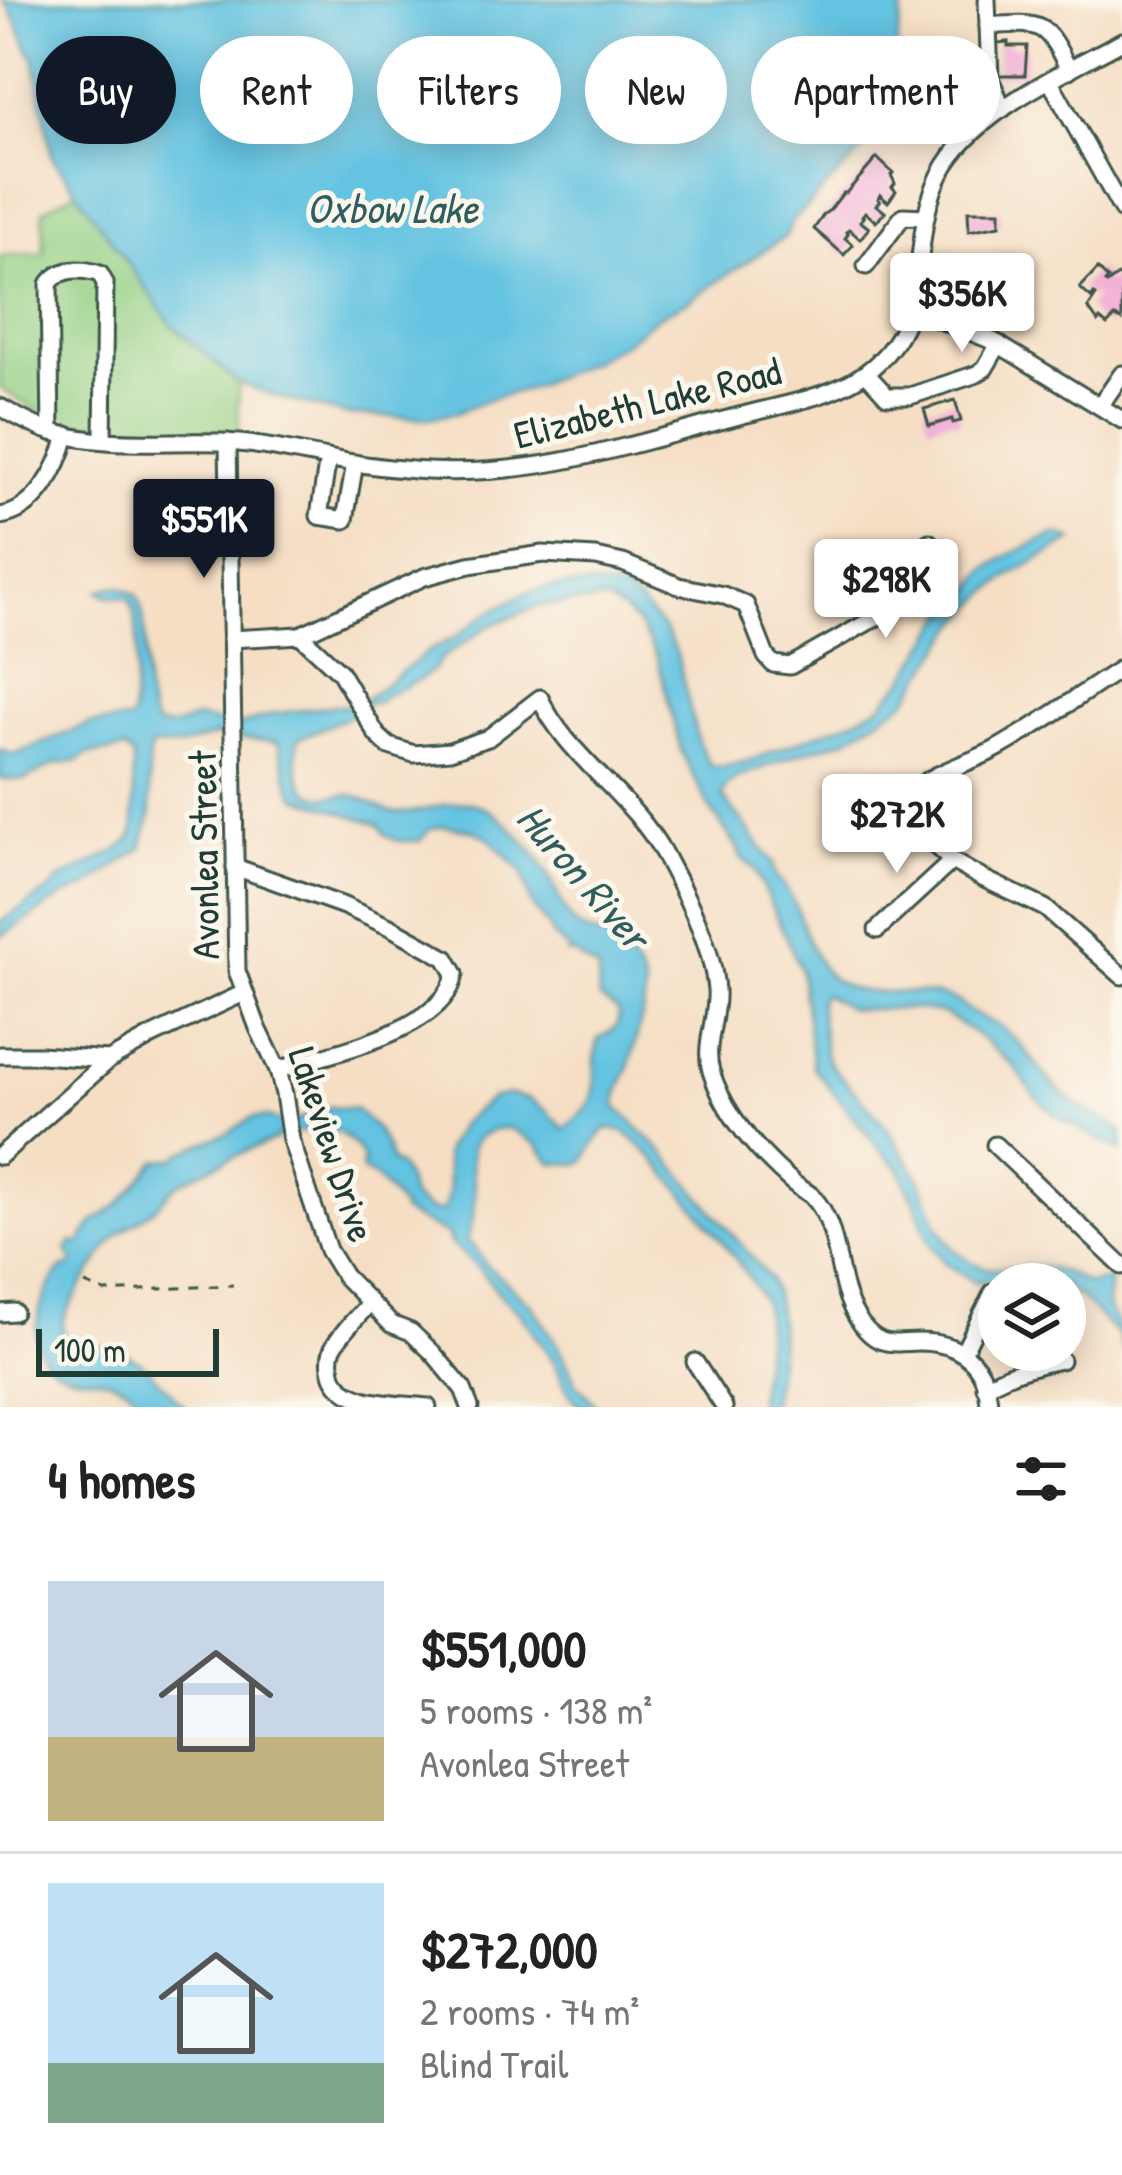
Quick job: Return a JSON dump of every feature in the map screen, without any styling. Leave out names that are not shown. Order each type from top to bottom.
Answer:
[{"type":"street","points":[[987,0],[990,78],[1003,109]]},
{"type":"street","points":[[988,26],[1022,23],[1043,28],[1070,70]]},
{"type":"street","name":"Elizabeth Lake Road","points":[[0,407],[59,434],[103,440],[228,442],[355,464],[457,472],[546,466],[804,399],[866,373],[902,336],[912,309],[926,217],[940,176],[956,150],[1003,109],[1122,40]]},
{"type":"street","points":[[1050,81],[1122,210]]},
{"type":"street","points":[[866,266],[903,216],[926,217]]},
{"type":"street","points":[[0,516],[34,496],[56,471],[59,434],[49,284],[66,271],[100,274],[105,283],[103,440]]},
{"type":"street","points":[[912,309],[999,344],[1122,420]]},
{"type":"street","points":[[866,373],[887,396],[910,397],[977,374],[999,344]]},
{"type":"street","points":[[1100,406],[1122,374]]},
{"type":"street","name":"Avonlea Street","points":[[0,1156],[109,1060],[244,993],[237,971],[228,442]]},
{"type":"street","points":[[328,458],[319,516],[345,520],[355,464]]},
{"type":"street","points":[[231,639],[300,634],[424,577],[543,554],[623,563],[679,586],[746,604],[766,656],[782,667],[799,663],[891,609],[929,542]]},
{"type":"street","points":[[300,634],[340,673],[377,735],[388,746],[414,754],[451,751],[488,737],[540,698],[572,745],[620,793],[662,850],[708,947],[716,990],[709,1067],[751,1143],[813,1198],[831,1229],[855,1316],[882,1341],[941,1342],[963,1353],[976,1365],[989,1407]]},
{"type":"street","points":[[1122,668],[996,749],[934,778],[907,795],[902,805],[921,832],[952,861],[1045,908],[1122,976]]},
{"type":"street","points":[[877,929],[952,861]]},
{"type":"street","points":[[235,868],[392,928],[446,958],[455,974],[448,996],[403,1028],[278,1070]]},
{"type":"street","name":"Lakeview Drive","points":[[244,993],[278,1070],[291,1140],[328,1250],[369,1303],[433,1353],[463,1389],[470,1407]]},
{"type":"street","points":[[0,1055],[109,1060]]},
{"type":"street","points":[[995,1145],[1122,1266]]},
{"type":"street","points":[[369,1303],[332,1351],[330,1366],[336,1385],[377,1404],[428,1407]]},
{"type":"street","points":[[963,1353],[978,1322]]},
{"type":"street","points":[[695,1362],[724,1407]]},
{"type":"street","points":[[985,1387],[1019,1371]]},
{"type":"path","points":[[85,1284],[105,1292],[233,1285]]},
{"type":"green space","points":[[77,191],[172,325],[238,383],[239,433],[54,422],[0,388],[0,256],[44,253],[43,210]]},
{"type":"water","name":"Oxbow Lake","points":[[2,0],[904,0],[898,36],[751,36],[751,144],[866,144],[792,222],[786,236],[592,361],[528,389],[428,418],[348,415],[238,383],[172,325],[52,157],[50,144],[176,144],[176,36],[36,36],[36,67]]},
{"type":"water","points":[[1051,536],[1073,540],[989,592],[959,623],[906,701],[845,740],[736,778],[723,796],[773,863],[816,957],[834,980],[860,990],[923,993],[958,1001],[1006,1031],[1068,1098],[1122,1131],[1122,1152],[1055,1115],[1015,1067],[944,1014],[921,1009],[850,1009],[823,994],[819,1001],[830,1064],[885,1125],[919,1177],[938,1226],[954,1250],[978,1265],[978,1282],[945,1263],[930,1244],[899,1168],[813,1067],[797,961],[754,868],[741,858],[710,809],[681,751],[657,657],[639,625],[606,601],[596,601],[539,606],[487,627],[439,660],[421,679],[298,739],[299,775],[314,795],[357,796],[393,812],[465,803],[486,808],[529,847],[573,921],[610,939],[633,961],[644,983],[644,999],[616,1106],[666,1155],[770,1279],[779,1327],[770,1407],[757,1407],[766,1330],[764,1305],[757,1291],[654,1160],[624,1132],[605,1128],[578,1164],[552,1163],[535,1143],[510,1128],[480,1136],[472,1154],[475,1204],[467,1242],[531,1304],[576,1383],[598,1407],[580,1407],[520,1313],[450,1243],[448,1235],[402,1212],[376,1178],[363,1171],[361,1154],[338,1132],[279,1134],[179,1184],[113,1241],[70,1306],[63,1326],[69,1341],[117,1349],[141,1362],[185,1407],[131,1407],[138,1398],[118,1383],[67,1373],[45,1360],[39,1348],[38,1319],[55,1277],[73,1261],[67,1250],[120,1204],[156,1161],[176,1158],[252,1118],[295,1121],[328,1107],[355,1109],[375,1128],[391,1161],[406,1178],[411,1197],[429,1210],[444,1211],[449,1190],[445,1154],[461,1123],[492,1098],[508,1094],[531,1100],[564,1129],[592,1099],[598,1039],[618,1022],[618,1011],[599,998],[598,970],[568,954],[552,935],[531,904],[522,872],[487,837],[442,826],[430,829],[420,841],[397,841],[378,824],[296,797],[278,742],[216,736],[177,747],[152,746],[148,757],[151,814],[142,848],[87,887],[64,896],[0,937],[0,922],[59,880],[118,850],[134,830],[133,757],[125,749],[56,764],[24,780],[0,779],[0,749],[14,755],[89,724],[132,718],[137,641],[133,612],[129,599],[99,590],[117,586],[136,594],[144,626],[150,710],[156,725],[172,727],[197,718],[238,726],[273,714],[356,706],[429,651],[525,593],[590,585],[622,590],[664,629],[676,651],[698,742],[710,765],[724,767],[854,720],[881,705],[904,680],[949,610],[986,569]]},
{"type":"water","points":[[1110,1278],[1107,1306],[1122,1333],[1122,1349],[1119,1337],[1086,1303],[1086,1282]]},
{"type":"building","points":[[1000,43],[1027,46],[1025,75],[1000,75]]},
{"type":"building","points":[[877,158],[893,173],[896,191],[888,202],[880,195],[876,205],[885,212],[876,222],[865,212],[862,216],[860,221],[869,228],[860,239],[849,229],[846,232],[845,238],[853,245],[844,255],[814,229]]},
{"type":"building","points":[[968,211],[1000,211],[1000,225],[969,231]]},
{"type":"building","points":[[1098,269],[1107,284],[1119,275],[1122,278],[1122,320],[1115,317],[1107,325],[1098,322],[1088,308],[1096,296],[1091,298],[1080,288]]},
{"type":"building","points":[[955,400],[961,421],[929,426],[924,409]]},
{"type":"water label","name":"Huron River","points":[[584,876]]}]
